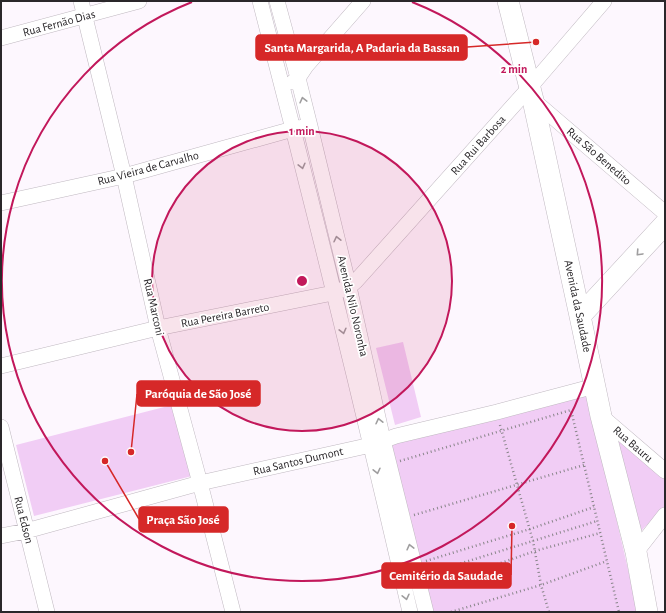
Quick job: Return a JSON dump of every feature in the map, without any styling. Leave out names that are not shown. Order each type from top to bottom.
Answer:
[{"type":"main road","name":"Avenida da Saudade","points":[[508,1],[532,93],[601,416],[636,552],[647,612]]},
{"type":"main road","points":[[580,316],[665,224]]},
{"type":"street","name":"Rua Marconi","points":[[81,1],[124,176],[158,328],[200,482],[233,612]]},
{"type":"street","name":"Rua Fernão Dias","points":[[1,38],[139,1]]},
{"type":"street","name":"Avenida Nilo Noronha","points":[[260,1],[334,293],[426,612]]},
{"type":"street","name":"Avenida Nilo Noronha","points":[[276,1],[298,78],[348,287],[410,612]]},
{"type":"street","points":[[283,91],[298,78],[306,66],[363,1]]},
{"type":"street","name":"Rua Rui Barbosa","points":[[334,293],[348,287],[356,281],[532,93],[604,1]]},
{"type":"street","name":"Rua São Benedito","points":[[532,93],[665,213]]},
{"type":"street","name":"Rua Vieira de Carvalho","points":[[1,203],[124,176],[293,128],[310,126]]},
{"type":"street","name":"Rua Pereira Barreto","points":[[1,366],[158,328],[334,293]]},
{"type":"street","name":"Rua Santos Dumont","points":[[1,536],[200,482],[377,442],[595,386]]},
{"type":"street","name":"Rua Bauru","points":[[601,416],[665,471]]},
{"type":"street","name":"Rua Edson","points":[[1,427],[47,612]]},
{"type":"street","points":[[636,552],[665,515]]},
{"type":"path","points":[[394,463],[571,410],[619,612]]},
{"type":"path","points":[[497,412],[501,431],[530,529],[541,585],[549,612]]},
{"type":"path","points":[[408,517],[584,465]]},
{"type":"path","points":[[420,563],[530,529],[594,506]]},
{"type":"path","points":[[423,576],[597,521]]},
{"type":"path","points":[[426,589],[535,551],[600,533]]},
{"type":"path","points":[[451,612],[541,585],[607,561]]},
{"type":"shaded area","points":[[403,342],[421,417],[395,425],[376,348]]},
{"type":"shaded area","points":[[587,393],[638,612],[427,612],[384,441]]},
{"type":"shaded area","points":[[176,404],[192,476],[34,516],[16,445]]},
{"type":"shaded area","points":[[607,424],[665,472],[665,507],[640,532]]},
{"type":"place","name":"Santa Margarida, A Padaria da Bassan","points":[[536,42]]},
{"type":"place","name":"Paróquia de São José","points":[[131,452]]},
{"type":"place","name":"Praça São José","points":[[105,461]]},
{"type":"place","name":"Cemitério da Saudade","points":[[512,526]]}]
